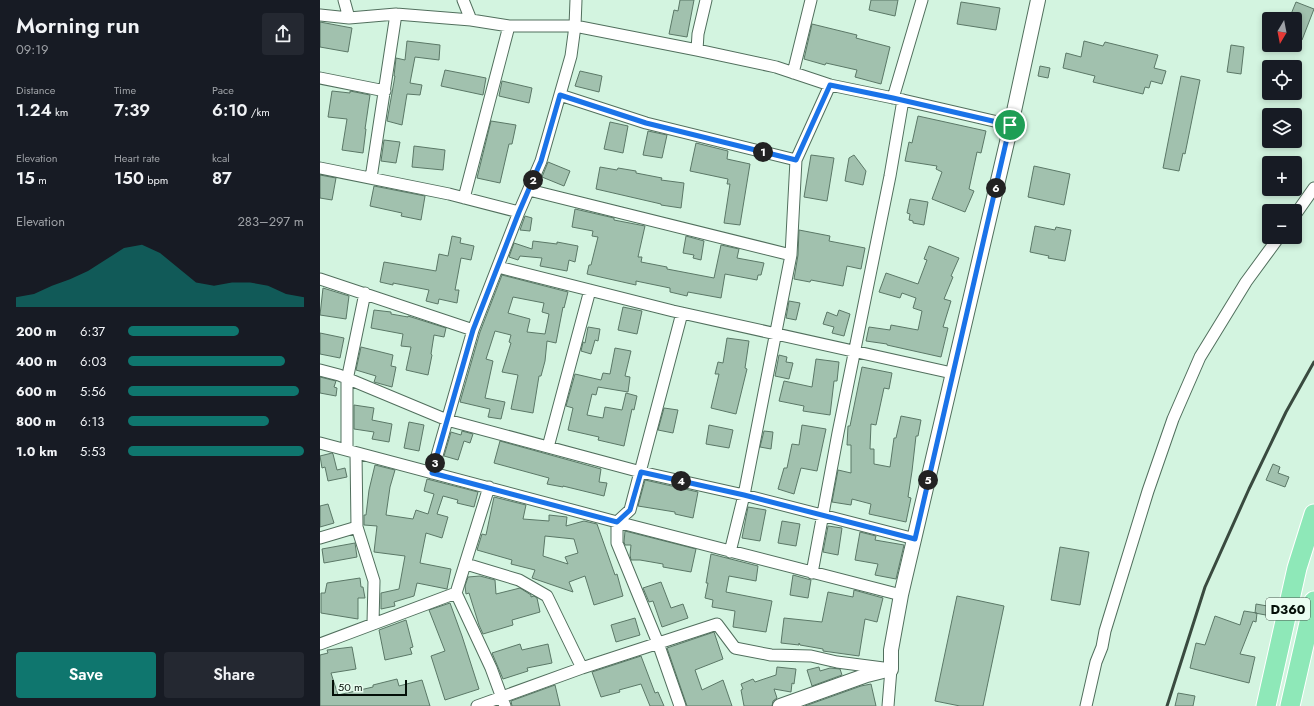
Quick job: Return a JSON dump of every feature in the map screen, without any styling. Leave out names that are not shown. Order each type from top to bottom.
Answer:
[{"type":"highway","name":"D360","points":[[1266,706],[1297,568],[1314,514]]},
{"type":"highway","name":"D360","points":[[1290,706],[1314,601]]},
{"type":"street","points":[[344,0],[349,18]]},
{"type":"street","points":[[463,0],[471,20]]},
{"type":"street","points":[[432,473],[473,330],[519,212],[541,161],[570,56],[575,26],[576,0]]},
{"type":"street","points":[[697,50],[698,34],[706,0]]},
{"type":"street","points":[[793,73],[811,0]]},
{"type":"street","points":[[812,573],[838,433],[890,176],[898,99],[922,0]]},
{"type":"street","points":[[888,706],[891,650],[901,595],[1038,0]]},
{"type":"street","points":[[371,178],[396,14]]},
{"type":"street","points":[[320,15],[349,18],[396,14],[471,20],[509,26],[575,26],[697,50],[776,68],[830,85],[1010,125]]},
{"type":"street","points":[[464,198],[509,26]]},
{"type":"street","points":[[320,78],[385,91]]},
{"type":"street","points":[[730,552],[744,495],[791,254],[796,160],[830,85]]},
{"type":"street","points":[[560,95],[646,123],[796,160]]},
{"type":"street","points":[[320,168],[464,198],[519,212]]},
{"type":"street","points":[[1302,204],[1314,188]]},
{"type":"street","points":[[528,190],[791,254]]},
{"type":"street","points":[[1086,706],[1096,662],[1102,647],[1148,491],[1173,419],[1200,357],[1246,282],[1274,244]]},
{"type":"street","points":[[498,267],[682,313],[952,372]]},
{"type":"street","points":[[320,279],[473,330]]},
{"type":"street","points":[[548,447],[590,290]]},
{"type":"street","points":[[365,293],[347,380],[357,527],[374,581],[373,623]]},
{"type":"street","points":[[680,706],[658,643],[617,543],[617,522],[630,510],[682,313]]},
{"type":"street","points":[[320,370],[339,376],[447,420],[641,472],[744,495],[915,539]]},
{"type":"street","points":[[320,443],[730,552],[901,595]]},
{"type":"street","points":[[489,488],[456,592],[491,668],[503,702]]},
{"type":"street","points":[[320,538],[357,527]]},
{"type":"street","points":[[466,564],[519,580],[547,596],[582,668]]},
{"type":"street","points":[[320,644],[456,592]]},
{"type":"street","points":[[478,706],[503,702],[582,668],[717,624],[735,648],[771,655],[811,656],[837,662],[891,669]]},
{"type":"street","points":[[780,706],[867,675],[891,669]]},
{"type":"building","points":[[680,0],[694,0],[687,37],[669,34],[674,10],[678,11]]},
{"type":"building","points":[[871,0],[898,0],[895,16],[869,10]]},
{"type":"building","points":[[961,2],[1000,8],[996,30],[957,24]]},
{"type":"building","points":[[1296,2],[1314,9],[1302,40],[1302,12],[1292,12]]},
{"type":"building","points":[[320,22],[352,28],[348,52],[320,47]]},
{"type":"building","points":[[812,24],[857,35],[856,38],[890,47],[881,84],[855,77],[857,70],[826,63],[825,65],[804,59]]},
{"type":"building","points":[[407,41],[440,45],[439,60],[415,57],[410,83],[422,85],[420,95],[407,94],[402,125],[387,121],[395,76],[396,58],[405,60]]},
{"type":"building","points":[[1084,41],[1103,46],[1105,42],[1158,55],[1154,68],[1166,71],[1162,84],[1151,81],[1149,88],[1145,87],[1143,94],[1093,82],[1095,76],[1063,68],[1066,53],[1081,57]]},
{"type":"building","points":[[1231,45],[1244,47],[1241,74],[1227,72]]},
{"type":"building","points":[[1040,66],[1050,68],[1048,78],[1038,76]]},
{"type":"building","points":[[445,70],[486,78],[483,95],[441,86]]},
{"type":"building","points":[[580,71],[602,76],[599,92],[575,86]]},
{"type":"building","points":[[1181,76],[1200,80],[1185,154],[1183,153],[1179,171],[1163,168]]},
{"type":"building","points":[[502,81],[532,88],[529,103],[499,96]]},
{"type":"building","points":[[332,91],[350,93],[350,91],[370,95],[363,153],[342,150],[347,119],[328,117]]},
{"type":"building","points":[[918,116],[986,131],[981,153],[977,152],[969,189],[974,191],[965,212],[932,199],[942,172],[936,169],[937,166],[905,161],[909,142],[912,143]]},
{"type":"building","points":[[491,121],[516,125],[512,144],[509,144],[500,183],[477,178]]},
{"type":"building","points":[[610,122],[628,126],[623,153],[604,149]]},
{"type":"building","points":[[648,131],[667,135],[662,158],[643,155]]},
{"type":"building","points":[[384,140],[400,142],[396,163],[381,161]]},
{"type":"building","points":[[696,143],[728,151],[727,159],[750,164],[740,225],[724,223],[730,184],[727,184],[728,179],[690,171]]},
{"type":"building","points":[[414,146],[445,150],[443,170],[412,167]]},
{"type":"building","points":[[811,155],[834,158],[827,201],[804,197]]},
{"type":"building","points":[[854,155],[866,171],[863,185],[845,181],[849,158]]},
{"type":"building","points":[[548,162],[570,171],[564,186],[542,177]]},
{"type":"building","points":[[1034,166],[1070,174],[1064,205],[1028,197]]},
{"type":"building","points":[[600,167],[636,171],[636,173],[662,178],[661,180],[684,183],[681,208],[661,205],[596,189]]},
{"type":"building","points":[[320,175],[336,178],[332,200],[320,198]]},
{"type":"building","points":[[374,186],[425,196],[421,220],[401,216],[402,213],[370,206]]},
{"type":"building","points":[[910,199],[928,202],[924,225],[913,223],[913,221],[909,220],[910,214],[907,213]]},
{"type":"building","points":[[575,209],[614,218],[614,220],[645,226],[638,257],[642,257],[641,262],[667,267],[667,269],[714,278],[721,245],[739,249],[737,258],[764,263],[761,275],[758,275],[757,280],[725,274],[721,298],[688,292],[687,296],[670,292],[670,288],[636,281],[636,285],[587,274],[589,265],[591,265],[598,237],[592,236],[593,231],[572,227]]},
{"type":"building","points":[[525,216],[532,218],[530,231],[520,230]]},
{"type":"building","points":[[1035,226],[1055,230],[1056,227],[1071,230],[1065,261],[1048,258],[1049,256],[1030,252]]},
{"type":"building","points":[[799,230],[830,236],[829,241],[865,248],[861,269],[847,266],[843,286],[811,280],[810,282],[794,279],[798,255]]},
{"type":"building","points":[[452,236],[461,238],[460,243],[474,246],[471,260],[461,258],[455,290],[459,290],[457,303],[439,299],[438,304],[426,301],[429,290],[380,282],[384,262],[436,271],[439,254],[448,256]]},
{"type":"building","points":[[686,236],[704,241],[701,260],[693,258],[694,255],[683,253]]},
{"type":"building","points":[[533,241],[557,244],[557,242],[578,246],[575,262],[569,260],[567,271],[540,266],[542,258],[520,256],[518,260],[509,257],[514,243],[532,249]]},
{"type":"building","points":[[929,246],[959,258],[951,276],[953,277],[944,299],[951,301],[943,327],[948,328],[941,357],[887,344],[866,341],[869,327],[890,330],[891,325],[918,330],[922,311],[913,308],[916,298],[902,293],[900,298],[879,292],[886,273],[918,284],[927,260],[924,259]]},
{"type":"building","points":[[502,275],[568,292],[564,308],[563,307],[556,343],[547,341],[545,361],[541,376],[539,376],[533,413],[511,409],[518,375],[502,372],[511,343],[509,342],[511,335],[495,331],[486,359],[493,361],[485,398],[505,402],[501,419],[488,417],[490,409],[460,402],[480,332]],"holes":[[[513,297],[544,303],[542,312],[549,314],[545,334],[527,332],[530,319],[508,313]]]},
{"type":"building","points":[[323,288],[349,296],[346,319],[320,315]]},
{"type":"building","points":[[789,301],[800,303],[796,320],[786,318]]},
{"type":"building","points":[[623,307],[642,311],[637,334],[618,330]]},
{"type":"building","points":[[374,310],[408,316],[446,328],[444,337],[434,335],[428,375],[406,370],[411,347],[401,346],[403,334],[371,328]]},
{"type":"building","points":[[839,310],[850,314],[844,336],[832,333],[834,327],[823,324],[827,312],[837,316]]},
{"type":"building","points":[[588,327],[600,329],[598,341],[595,340],[591,354],[581,351],[583,342],[585,343]]},
{"type":"building","points":[[320,333],[344,338],[340,358],[320,354]]},
{"type":"building","points":[[727,338],[749,341],[745,368],[747,369],[736,414],[711,408],[719,374],[715,374],[718,362],[723,363]]},
{"type":"building","points":[[361,347],[393,355],[391,366],[396,367],[392,387],[374,382],[376,376],[356,370]]},
{"type":"building","points":[[615,348],[631,351],[625,376],[630,377],[628,392],[598,387],[596,395],[592,394],[587,415],[603,418],[605,407],[622,410],[626,393],[637,396],[634,410],[632,409],[624,446],[598,440],[599,437],[568,430],[573,408],[566,406],[575,374],[601,380],[603,373],[610,374]]},
{"type":"building","points":[[779,355],[787,357],[786,362],[793,363],[789,379],[775,376]]},
{"type":"building","points":[[816,359],[839,362],[837,381],[834,381],[830,415],[803,411],[804,406],[779,401],[784,381],[812,387]]},
{"type":"building","points":[[862,367],[892,373],[889,389],[884,388],[876,425],[871,424],[870,449],[874,449],[874,464],[890,467],[894,438],[896,438],[901,416],[921,420],[918,436],[916,436],[908,497],[911,498],[906,522],[869,514],[871,504],[852,499],[851,505],[832,502],[838,470],[851,473],[851,445],[847,445],[848,426],[850,426]]},
{"type":"building","points":[[320,377],[336,381],[334,387],[337,388],[336,396],[320,393]]},
{"type":"building","points":[[354,405],[374,408],[372,420],[392,424],[389,442],[372,439],[374,432],[354,429]]},
{"type":"building","points":[[664,408],[678,410],[673,433],[658,430]]},
{"type":"building","points":[[409,422],[424,425],[419,451],[404,448]]},
{"type":"building","points":[[709,425],[733,430],[729,448],[706,444]]},
{"type":"building","points":[[802,425],[826,429],[817,471],[801,468],[794,494],[778,489],[784,468],[787,468],[792,444],[799,445]]},
{"type":"building","points":[[462,431],[473,434],[470,443],[464,441],[458,460],[444,456],[451,432],[461,435]]},
{"type":"building","points":[[764,431],[773,432],[771,449],[760,447]]},
{"type":"building","points":[[500,441],[601,469],[599,482],[607,483],[604,496],[563,486],[547,484],[549,478],[494,463]]},
{"type":"building","points":[[332,453],[337,470],[345,468],[347,477],[328,481],[325,467],[322,468],[320,456]]},
{"type":"building","points":[[1273,464],[1280,467],[1278,473],[1289,477],[1285,487],[1266,480]]},
{"type":"building","points":[[375,465],[395,470],[390,487],[386,515],[413,519],[416,510],[428,514],[434,494],[424,491],[427,479],[478,492],[474,507],[457,503],[458,500],[443,496],[437,514],[448,517],[442,538],[426,533],[420,563],[451,569],[447,589],[417,583],[414,596],[394,602],[395,606],[381,609],[381,593],[399,589],[405,556],[374,552],[377,526],[364,525],[364,515],[366,515],[369,490]]},
{"type":"building","points":[[645,480],[698,492],[693,518],[675,514],[675,512],[638,506]]},
{"type":"building","points":[[494,497],[526,505],[523,519],[549,521],[549,515],[567,517],[566,526],[584,521],[597,524],[615,575],[617,574],[623,596],[594,605],[585,576],[569,582],[573,592],[532,578],[535,570],[511,564],[512,560],[477,550],[482,534],[486,535]],"holes":[[[545,536],[574,539],[578,553],[565,557],[568,564],[543,556]]]},
{"type":"building","points":[[328,504],[334,523],[320,527],[320,506]]},
{"type":"building","points":[[748,507],[766,510],[760,541],[742,538]]},
{"type":"building","points":[[782,521],[800,524],[796,546],[778,543]]},
{"type":"building","points":[[828,526],[842,528],[838,555],[823,552]]},
{"type":"building","points":[[625,531],[696,549],[691,572],[663,567],[663,564],[631,560],[631,545],[625,545],[624,542]]},
{"type":"building","points":[[860,532],[876,536],[875,540],[904,545],[896,579],[875,575],[878,564],[855,560]]},
{"type":"building","points":[[355,543],[357,557],[324,563],[322,549]]},
{"type":"building","points":[[1060,547],[1089,552],[1080,605],[1051,600]]},
{"type":"building","points":[[711,554],[758,566],[756,581],[729,576],[726,592],[772,601],[766,632],[733,627],[735,611],[712,607],[713,600],[705,598]]},
{"type":"building","points":[[793,575],[811,580],[808,598],[790,595]]},
{"type":"building","points":[[480,576],[495,580],[496,594],[520,588],[531,595],[531,597],[534,596],[537,598],[540,612],[512,620],[513,625],[483,634],[469,593],[466,594],[465,586],[468,577]]},
{"type":"building","points":[[360,578],[361,587],[363,587],[365,598],[358,598],[358,619],[321,613],[321,593],[325,593],[327,583]]},
{"type":"building","points":[[661,582],[671,608],[683,604],[688,618],[662,627],[653,601],[649,602],[643,588]]},
{"type":"building","points":[[854,590],[883,598],[877,622],[865,619],[859,656],[823,651],[823,649],[800,645],[799,643],[799,645],[781,643],[784,618],[822,622],[828,592],[853,597]]},
{"type":"building","points":[[957,596],[1004,606],[983,706],[960,706],[935,701]]},
{"type":"building","points":[[450,603],[479,689],[445,700],[431,656],[445,651],[429,610]]},
{"type":"building","points":[[1256,604],[1273,607],[1271,616],[1255,613]]},
{"type":"building","points":[[1244,611],[1257,613],[1256,622],[1253,621],[1240,654],[1255,657],[1249,683],[1190,668],[1196,643],[1205,645],[1215,616],[1240,625]]},
{"type":"building","points":[[635,618],[640,635],[616,642],[611,625]]},
{"type":"building","points":[[406,620],[413,647],[410,648],[412,654],[385,660],[379,630]]},
{"type":"building","points":[[714,632],[723,659],[695,670],[702,690],[723,680],[732,706],[687,706],[667,648]]},
{"type":"building","points":[[520,644],[522,650],[548,644],[552,663],[527,668],[528,671],[503,679],[492,653]]},
{"type":"building","points":[[352,647],[356,669],[331,673],[338,695],[373,687],[373,685],[397,679],[399,686],[422,680],[430,706],[320,706],[320,655],[328,653],[327,650]]},
{"type":"building","points":[[641,656],[655,693],[658,692],[664,706],[650,706],[641,684],[601,697],[592,672]]},
{"type":"building","points":[[777,667],[796,669],[794,684],[792,683],[791,692],[774,689],[777,698],[773,701],[772,706],[744,706],[741,690],[743,689],[741,684],[753,679],[755,682],[776,675]]},
{"type":"building","points":[[819,667],[820,671],[830,668],[840,669],[842,675],[812,686],[807,670]]},
{"type":"building","points":[[871,684],[876,706],[805,706],[861,686]]},
{"type":"building","points":[[555,685],[560,706],[512,706],[511,701]]},
{"type":"building","points":[[1178,693],[1195,696],[1193,706],[1175,706]]},
{"type":"railway","points":[[1167,706],[1205,587],[1249,489],[1286,412],[1314,362]]},
{"type":"route","points":[[830,85],[1010,125],[952,372],[915,539],[744,495],[641,472],[630,510],[617,522],[432,473],[473,330],[519,212],[541,161],[560,95],[646,123],[796,160],[830,85]]}]
